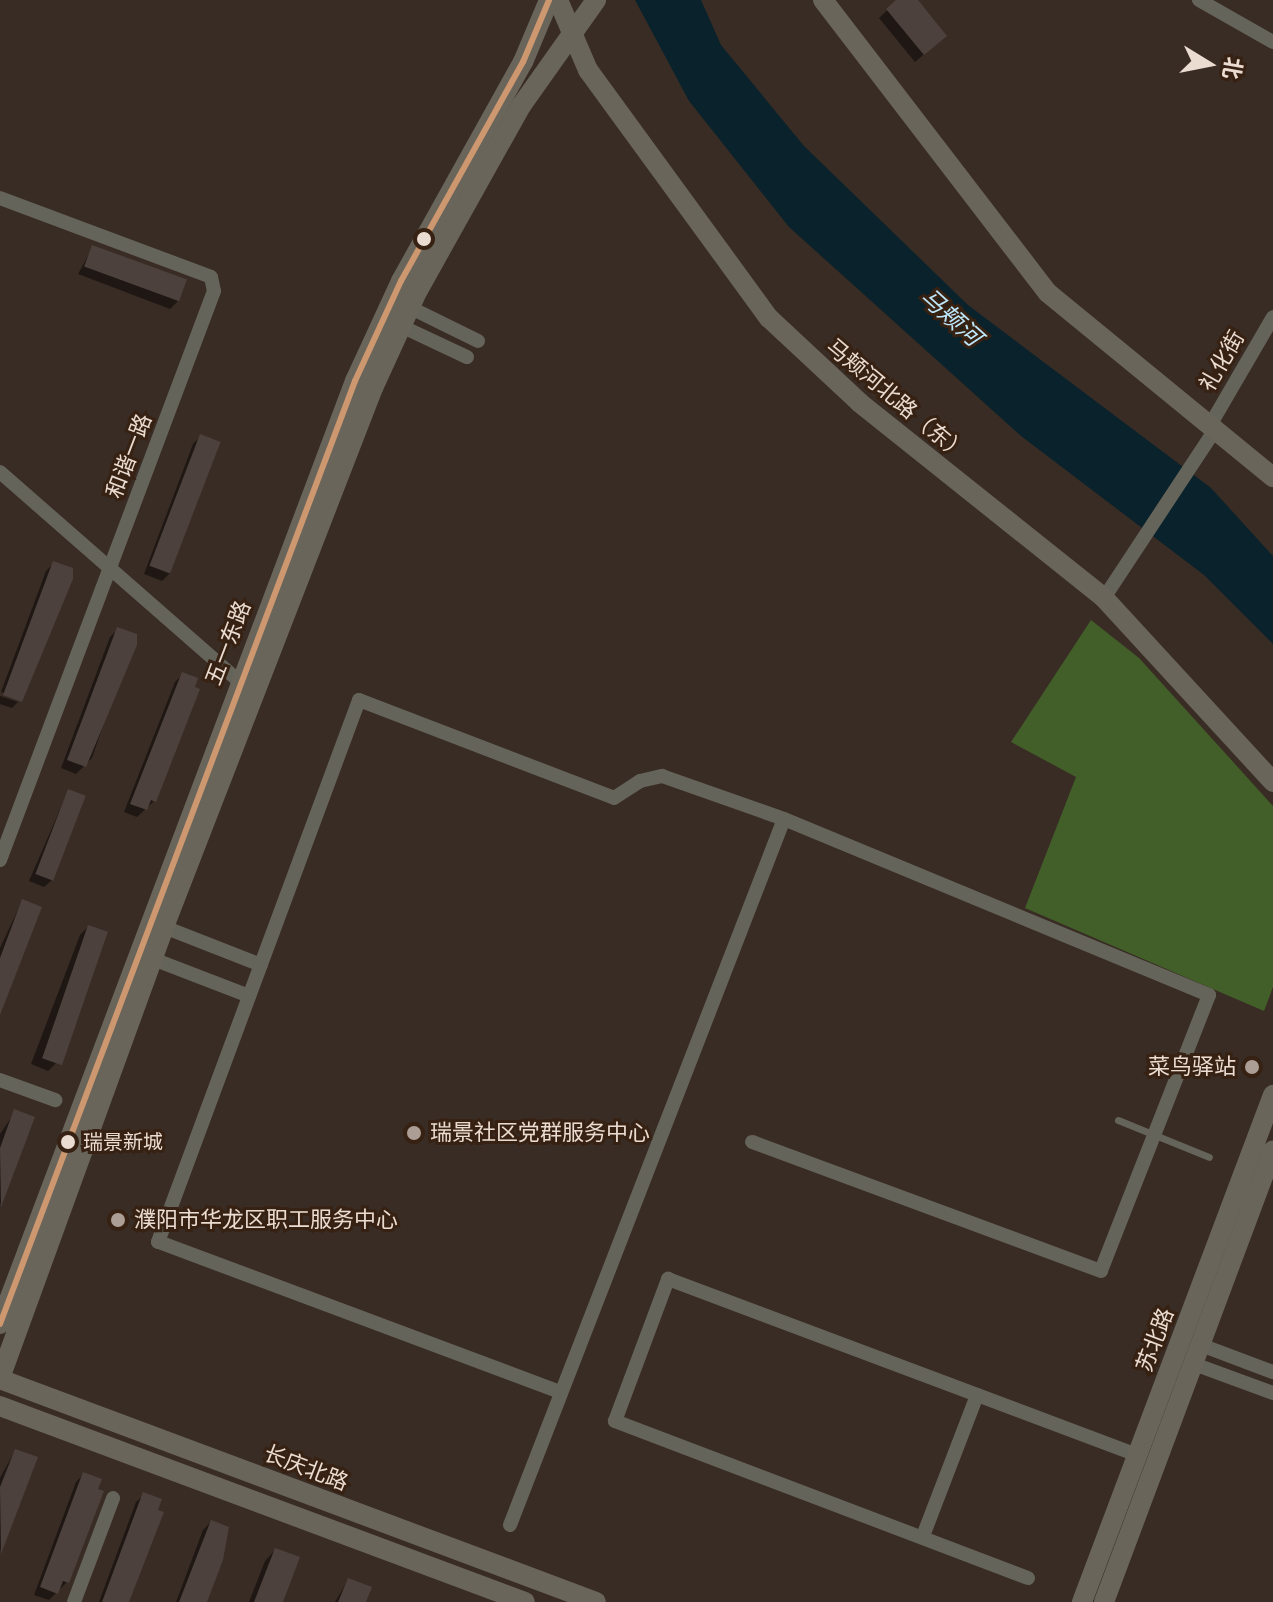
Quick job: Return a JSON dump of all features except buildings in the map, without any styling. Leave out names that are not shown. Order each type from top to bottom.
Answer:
[{"type":"street","name":"五一东路","points":[[0,1324],[246,687],[371,344],[523,62],[549,0]]},
{"type":"street","name":"马颊河北路（东）","points":[[558,0],[588,70],[630,121],[709,241],[796,347],[1104,598],[1273,782]]},
{"type":"street","name":"五一东路","points":[[0,1379],[153,959],[246,687],[405,316],[521,106],[596,0]]},
{"type":"street","points":[[823,0],[1048,293],[1273,477]]},
{"type":"street","points":[[1201,0],[1273,42]]},
{"type":"street","name":"和谐一路","points":[[0,198],[211,277],[214,291],[4,839],[0,860]]},
{"type":"street","points":[[405,316],[478,341]]},
{"type":"street","points":[[405,316],[467,357]]},
{"type":"street","name":"礼化街","points":[[1104,598],[1147,539],[1197,456],[1273,317]]},
{"type":"street","points":[[0,472],[246,687]]},
{"type":"street","points":[[560,1392],[158,1242],[359,700],[614,798],[640,781],[662,776],[784,819],[1209,995],[1101,1271],[752,1142]]},
{"type":"street","points":[[510,1525],[784,819]]},
{"type":"street","points":[[164,927],[261,965]]},
{"type":"street","points":[[153,959],[249,996]]},
{"type":"street","points":[[0,1080],[55,1100]]},
{"type":"street","name":"苏北路","points":[[1082,1602],[1273,1095]]},
{"type":"street","name":"苏北路","points":[[1104,1602],[1273,1151]]},
{"type":"street","points":[[1028,1578],[615,1421],[668,1279],[1137,1455]]},
{"type":"street","points":[[1197,1355],[1273,1372]]},
{"type":"street","points":[[1197,1355],[1273,1393]]},
{"type":"street","name":"长庆北路","points":[[0,1379],[596,1602]]},
{"type":"street","points":[[923,1536],[977,1395]]},
{"type":"street","points":[[0,1406],[525,1602]]},
{"type":"street","points":[[74,1602],[113,1498]]},
{"type":"lane","points":[[1118,1120],[1209,1157]]},
{"type":"green space","points":[[1091,620],[1139,658],[1273,806],[1273,987],[1264,1011],[1025,908],[1076,777],[1011,742]]},
{"type":"water","name":"马颊河","points":[[635,0],[701,0],[721,45],[804,146],[968,305],[1211,488],[1273,556],[1273,644],[1204,575],[1021,436],[789,227],[689,101]]},
{"type":"transit line","points":[[0,1324],[355,381],[401,281],[523,62],[549,0]]},
{"type":"place","name":"菜鸟驿站","points":[[1252,1067]]},
{"type":"place","name":"瑞景社区党群服务中心","points":[[414,1133]]},
{"type":"place","name":"瑞景新城","points":[[68,1142]]},
{"type":"place","name":"濮阳市华龙区职工服务中心","points":[[118,1220]]}]
